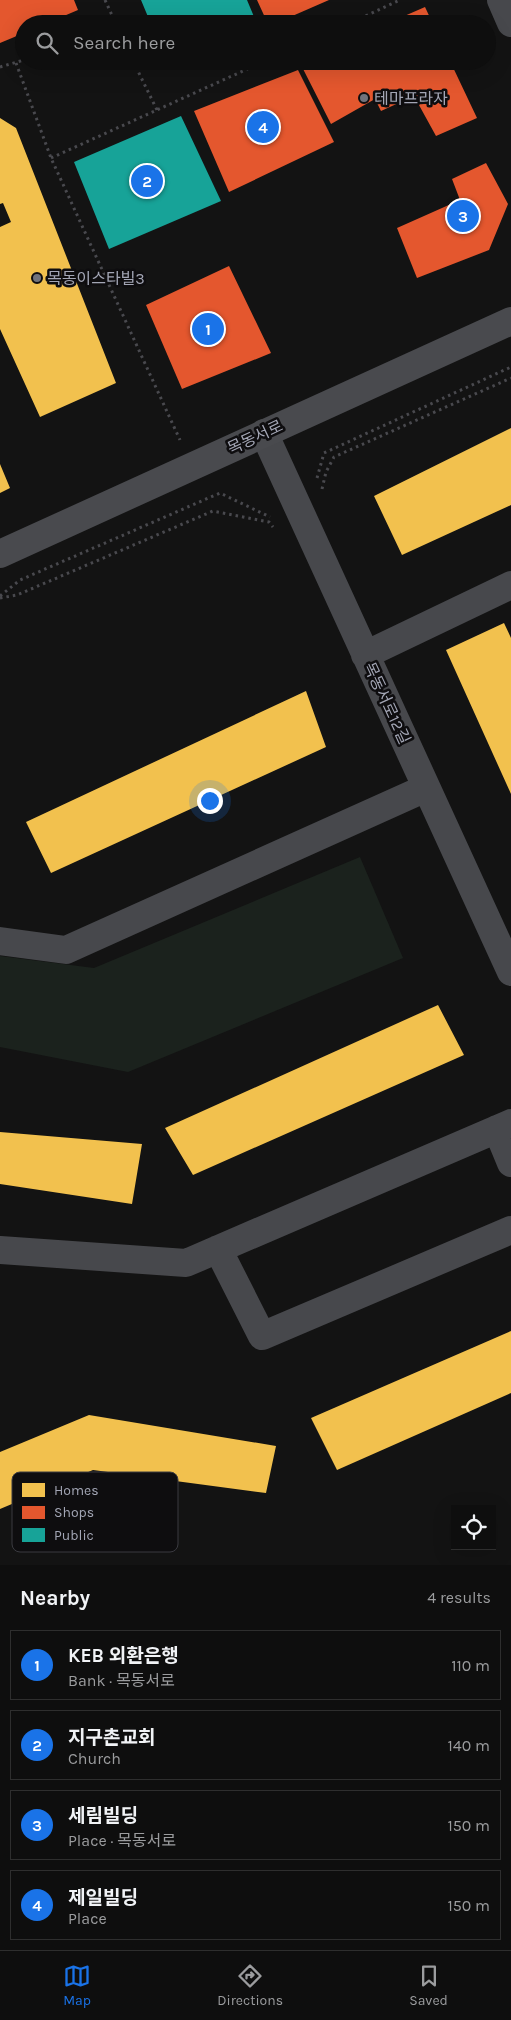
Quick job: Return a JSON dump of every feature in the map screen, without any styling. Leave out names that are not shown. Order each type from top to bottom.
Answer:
[{"type":"main road","name":"목동서로","points":[[0,554],[511,321]]},
{"type":"street","points":[[501,0],[511,23]]},
{"type":"street","name":"목동서로12길","points":[[264,433],[511,972]]},
{"type":"street","points":[[365,655],[511,585]]},
{"type":"street","points":[[0,941],[66,950],[426,788]]},
{"type":"street","points":[[0,1250],[186,1263],[504,1126],[511,1163]]},
{"type":"street","points":[[218,1249],[262,1336],[511,1230]]},
{"type":"path","points":[[105,0],[112,15]]},
{"type":"path","points":[[368,15],[400,0]]},
{"type":"path","points":[[0,67],[15,63]]},
{"type":"path","points":[[19,70],[51,158],[192,466]]},
{"type":"path","points":[[137,70],[156,110]]},
{"type":"path","points":[[51,158],[244,70]]},
{"type":"shaded area","points":[[360,857],[403,958],[128,1072],[0,1047],[0,956],[94,968]]},
{"type":"building: Homes","name":"목동이스타빌3","points":[[0,118],[16,128],[116,383],[40,417],[0,329],[0,227],[11,222],[3,203],[0,204]]},
{"type":"building: Homes","points":[[511,428],[511,505],[402,555],[374,496]]},
{"type":"building: Homes","points":[[0,464],[10,488],[0,493]]},
{"type":"building: Homes","points":[[504,623],[511,638],[511,794],[446,650]]},
{"type":"building: Homes","points":[[306,691],[326,747],[51,873],[26,822]]},
{"type":"building: Homes","points":[[438,1005],[464,1055],[193,1175],[165,1128]]},
{"type":"building: Homes","points":[[0,1132],[142,1144],[132,1204],[0,1184]]},
{"type":"building: Homes","points":[[511,1331],[511,1393],[337,1470],[311,1418]]},
{"type":"building: Homes","points":[[89,1415],[276,1446],[266,1493],[178,1481],[178,1472],[108,1472],[93,1470],[88,1472],[12,1472],[12,1504],[0,1509],[0,1452]]},
{"type":"building: Shops","points":[[0,0],[74,0],[78,10],[66,15],[15,15],[15,37],[0,43]]},
{"type":"building: Shops","points":[[257,0],[329,0],[295,15],[264,15]]},
{"type":"building: Shops","points":[[425,7],[429,15],[407,15]]},
{"type":"building: Shops","points":[[298,70],[334,142],[229,192],[194,111]]},
{"type":"building: Shops","name":"테마프라자","points":[[304,70],[454,70],[477,118],[436,136],[414,96],[381,111],[375,99],[331,124]]},
{"type":"building: Shops","points":[[486,163],[508,204],[489,250],[417,278],[397,228],[460,200],[452,179]]},
{"type":"building: Shops","points":[[229,266],[271,353],[182,389],[146,305]]},
{"type":"building: Public","points":[[141,0],[247,0],[253,15],[147,15]]},
{"type":"building: Public","points":[[181,116],[221,201],[109,249],[74,162]]},
{"type":"place","name":"테마프라자","points":[[364,98]]},
{"type":"place","name":"제일빌딩","points":[[263,127]]},
{"type":"place","name":"지구촌교회","points":[[147,181]]},
{"type":"place","name":"세림빌딩","points":[[463,216]]},
{"type":"place","name":"목동이스타빌3","points":[[37,278]]},
{"type":"place","name":"KEB 외환은행","points":[[208,329]]}]
